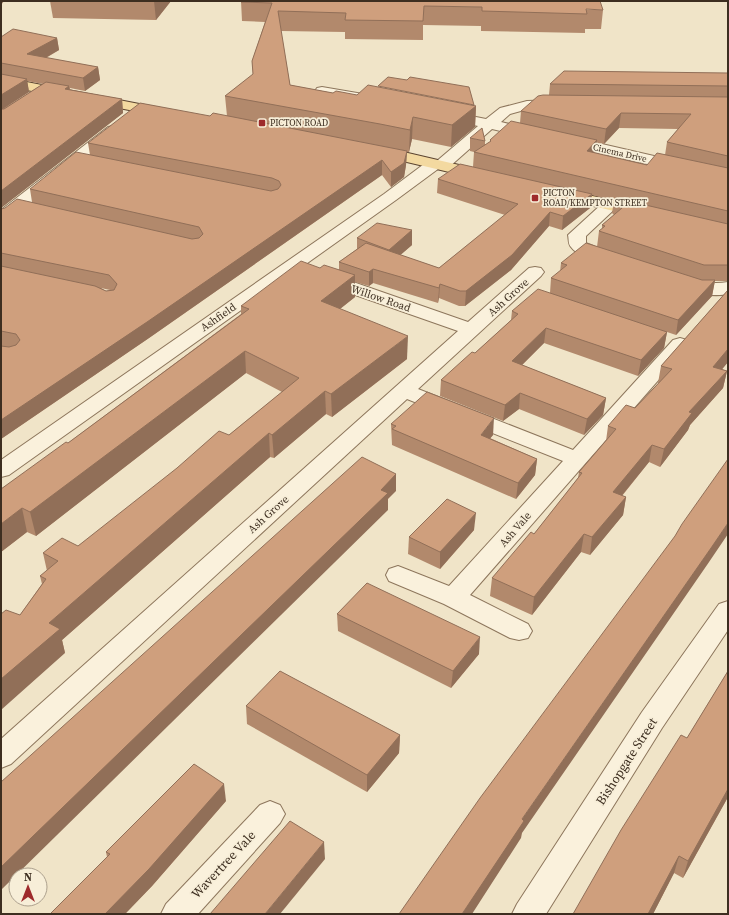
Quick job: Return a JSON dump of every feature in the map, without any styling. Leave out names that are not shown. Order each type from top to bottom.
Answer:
[{"type":"main road","points":[[1,81],[179,115]]},
{"type":"main road","points":[[365,149],[496,178]]},
{"type":"main road","points":[[549,191],[659,217]]},
{"type":"street","points":[[25,102],[44,90]]},
{"type":"street","points":[[322,91],[377,101]]},
{"type":"street","points":[[326,105],[338,94]]},
{"type":"street","points":[[438,164],[505,111],[516,107],[542,104],[573,105]]},
{"type":"street","points":[[1,218],[141,108]]},
{"type":"street","name":"Cinema Drive","points":[[431,111],[728,178]]},
{"type":"street","points":[[75,160],[98,164]]},
{"type":"street","name":"Ashfield","points":[[1,470],[438,164]]},
{"type":"street","points":[[16,206],[39,211]]},
{"type":"street","points":[[610,206],[578,235],[578,245],[591,254],[627,265]]},
{"type":"street","name":"Willow Road","points":[[290,267],[472,330]]},
{"type":"street","name":"Ash Grove","points":[[1,756],[535,272]]},
{"type":"street","points":[[670,278],[699,288],[724,289],[720,299]]},
{"type":"street","points":[[515,290],[538,297]]},
{"type":"street","name":"Ash Vale","points":[[453,598],[585,451],[672,343],[694,329]]},
{"type":"street","points":[[404,391],[585,451]]},
{"type":"street","points":[[398,575],[453,598],[519,631]]},
{"type":"street","name":"Bishopgate Street","points":[[528,914],[652,720],[728,610]]},
{"type":"street","name":"Wavertree Vale","points":[[176,914],[270,814]]},
{"type":"building","points":[[241,1],[600,1],[603,10],[586,9],[587,14],[482,11],[482,7],[424,6],[423,21],[345,20],[346,13],[278,11],[290,85],[333,93],[336,91],[357,95],[368,85],[476,106],[452,125],[413,117],[410,130],[225,96],[253,74],[252,61],[272,3]]},
{"type":"building","points":[[13,29],[57,38],[27,54],[98,67],[83,78],[1,63],[1,37]]},
{"type":"building","points":[[564,71],[728,73],[728,86],[550,84]]},
{"type":"building","points":[[1,74],[27,79],[1,95]]},
{"type":"building","points":[[388,77],[407,80],[410,77],[469,87],[474,105],[378,86]]},
{"type":"building","points":[[46,82],[69,86],[65,89],[122,99],[1,191],[1,109],[4,109]]},
{"type":"building","points":[[538,96],[728,97],[728,156],[667,142],[691,114],[621,113],[606,129],[521,111]]},
{"type":"building","points":[[140,103],[210,116],[213,113],[407,151],[404,163],[391,172],[382,160],[147,322],[1,420],[1,346],[9,347],[16,345],[20,340],[16,334],[1,331],[1,266],[95,286],[106,291],[114,290],[117,284],[109,275],[1,253],[1,209],[5,208],[17,199],[192,239],[199,238],[203,234],[199,227],[30,189],[76,152],[271,191],[278,189],[281,185],[279,181],[272,178],[88,143]]},
{"type":"building","points":[[511,121],[597,140],[587,151],[647,165],[657,153],[728,168],[728,211],[474,152],[491,141],[490,140]]},
{"type":"building","points":[[482,128],[485,141],[470,138]]},
{"type":"building","points":[[460,164],[592,194],[563,216],[550,212],[512,255],[466,291],[460,291],[440,284],[439,288],[373,269],[369,272],[339,262],[366,243],[439,268],[518,204],[438,179]]},
{"type":"building","points":[[615,198],[728,224],[728,265],[704,265],[599,231],[605,226],[602,225],[622,208]]},
{"type":"building","points":[[377,223],[412,230],[389,250],[357,238]]},
{"type":"building","points":[[586,243],[702,280],[715,280],[678,320],[551,278],[567,265],[561,263]]},
{"type":"building","points":[[301,261],[320,268],[324,265],[355,275],[321,301],[408,336],[331,394],[325,391],[272,435],[269,433],[49,623],[60,629],[1,679],[1,614],[6,610],[20,615],[46,579],[40,576],[58,561],[43,553],[62,538],[78,546],[177,468],[219,431],[229,435],[299,378],[245,351],[30,512],[22,508],[1,524],[1,489],[66,442],[68,443],[249,309],[241,306]]},
{"type":"building","points":[[538,289],[667,332],[641,360],[546,328],[512,361],[606,398],[587,419],[520,393],[505,405],[441,380],[472,352],[475,353],[518,314],[512,311]]},
{"type":"building","points":[[728,290],[728,349],[713,367],[727,371],[689,412],[692,413],[664,449],[652,445],[613,492],[626,497],[592,537],[584,534],[534,597],[492,578],[531,532],[534,534],[582,473],[579,472],[616,429],[608,426],[626,405],[635,408],[672,369],[661,366]]},
{"type":"building","points":[[427,392],[494,418],[481,435],[537,459],[518,483],[392,429],[396,426],[391,424]]},
{"type":"building","points":[[362,457],[396,474],[381,490],[388,493],[1,867],[1,782]]},
{"type":"building","points":[[728,459],[728,523],[522,819],[524,821],[462,914],[399,914],[480,798],[675,536]]},
{"type":"building","points":[[447,499],[476,513],[440,552],[409,537]]},
{"type":"building","points":[[367,583],[480,637],[453,671],[337,614]]},
{"type":"building","points":[[280,671],[400,735],[367,775],[246,706]]},
{"type":"building","points":[[728,671],[728,789],[688,861],[679,856],[648,914],[573,914],[621,830],[681,735],[687,738]]},
{"type":"building","points":[[194,764],[224,784],[149,869],[105,914],[50,914],[110,854],[106,852]]},
{"type":"building","points":[[290,821],[324,842],[265,914],[210,914]]},
{"type":"place","name":"PICTON ROAD","points":[[262,123]]},
{"type":"place","name":"PICTON ROAD/KEMPTON STREET","points":[[535,198]]}]
